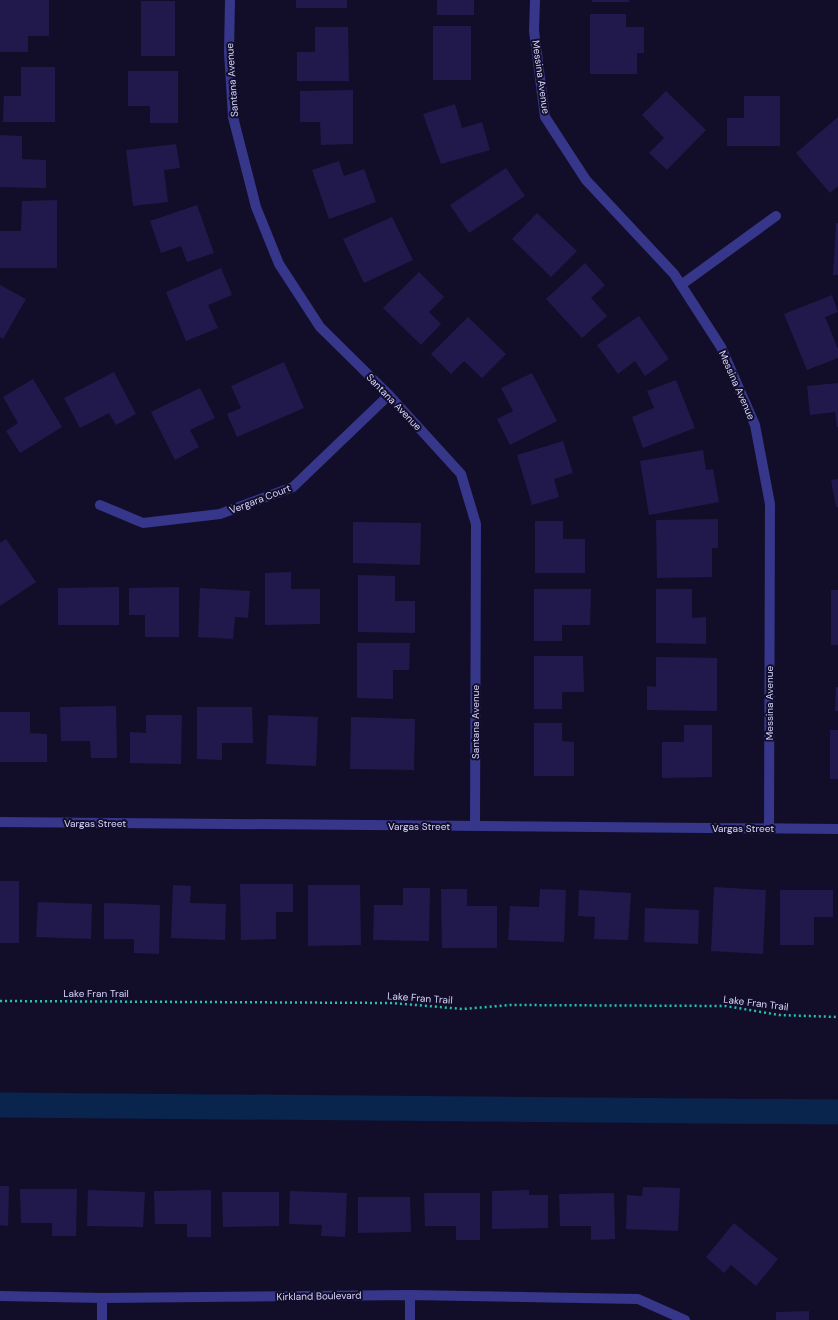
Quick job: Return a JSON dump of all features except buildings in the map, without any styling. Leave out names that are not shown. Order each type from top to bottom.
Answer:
[{"type":"street","name":"Santana Avenue","points":[[230,0],[229,52],[234,117],[256,208],[279,264],[320,328],[389,396],[461,474],[476,524],[475,826]]},
{"type":"street","name":"Messina Avenue","points":[[535,0],[534,31],[545,117],[586,180],[674,274],[721,347],[755,425],[770,504],[769,829]]},
{"type":"street","points":[[681,285],[776,216]]},
{"type":"street","name":"Vergara Court","points":[[100,505],[143,523],[220,514],[293,487],[389,396]]},
{"type":"street","name":"Vargas Street","points":[[0,822],[838,829]]},
{"type":"street","points":[[410,1295],[410,1320]]},
{"type":"street","name":"Kirkland Boulevard","points":[[0,1296],[102,1298],[410,1295],[638,1298],[685,1320]]},
{"type":"street","points":[[102,1298],[102,1320]]},
{"type":"path","name":"Lake Fran Trail","points":[[0,1001],[392,1004],[463,1009],[510,1005],[726,1006],[778,1015],[838,1017]]},
{"type":"waterway","points":[[0,1105],[838,1112]]}]
